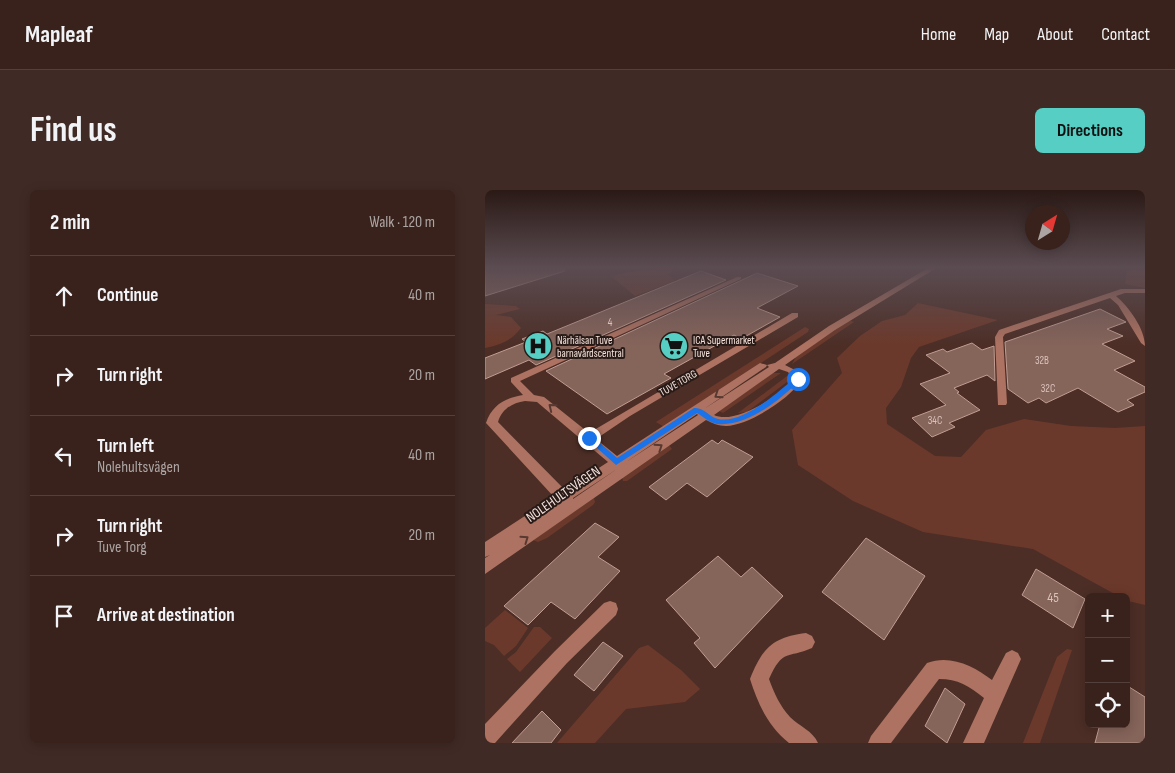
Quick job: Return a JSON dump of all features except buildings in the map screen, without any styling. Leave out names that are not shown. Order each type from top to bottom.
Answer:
[{"type":"street","points":[[621,466],[544,401],[530,396],[514,380],[711,293]]},
{"type":"street","name":"NOLEHULTSVÄGEN","points":[[701,412],[765,364],[839,315],[878,293]]},
{"type":"street","name":"NOLEHULTSVÄGEN","points":[[485,567],[573,506],[621,466],[701,412],[891,293]]},
{"type":"street","points":[[1002,403],[999,337],[1001,332],[1121,293]]},
{"type":"street","points":[[1112,296],[1121,304],[1145,343]]},
{"type":"street","name":"TUVE TORG","points":[[589,438],[625,414],[795,315]]},
{"type":"street","points":[[701,412],[717,422],[727,422],[763,408],[798,379],[797,374],[790,370],[765,364]]},
{"type":"street","points":[[530,396],[520,398],[501,407],[495,412],[492,423],[573,506]]},
{"type":"street","name":"NOLEHULTSVÄGEN","points":[[485,550],[563,497],[621,466]]},
{"type":"street","points":[[485,739],[561,657],[610,609]]},
{"type":"street","points":[[806,642],[787,643],[769,657],[759,679],[770,708],[792,734],[808,743]]},
{"type":"street","points":[[973,743],[1012,659]]},
{"type":"street","points":[[878,743],[934,670],[955,668],[973,676],[996,695]]},
{"type":"shaded area","points":[[631,293],[644,293],[635,296]]},
{"type":"shaded area","points":[[918,303],[998,320],[919,347],[911,358],[901,387],[886,408],[887,424],[935,456],[961,457],[986,430],[1024,419],[1071,426],[1115,428],[1145,426],[1145,605],[1130,601],[1130,593],[1113,593],[1033,549],[923,532],[853,501],[798,465],[792,430],[842,373],[837,358],[860,336],[882,321],[905,315]]},
{"type":"shaded area","points":[[485,304],[516,306],[520,309],[496,315],[511,317],[521,328],[505,342],[485,348]]},
{"type":"shaded area","points":[[849,320],[854,322],[792,364],[796,357]]},
{"type":"shaded area","points":[[805,327],[809,329],[808,332],[664,427],[656,422]]},
{"type":"shaded area","points":[[773,373],[781,373],[723,413],[719,411]]},
{"type":"shaded area","points":[[787,376],[791,379],[747,412],[738,413]]},
{"type":"shaded area","points":[[669,445],[672,449],[627,481],[623,481],[622,477]]},
{"type":"shaded area","points":[[594,498],[595,502],[593,505],[547,538],[538,542],[533,540]]},
{"type":"shaded area","points":[[505,610],[528,628],[516,646],[504,656],[494,645],[485,641],[485,628]]},
{"type":"shaded area","points":[[534,627],[540,627],[552,638],[520,672],[507,659],[516,652]]},
{"type":"shaded area","points":[[648,645],[681,670],[700,689],[685,702],[626,709],[595,743],[557,743],[639,648]]},
{"type":"shaded area","points":[[1067,649],[1072,650],[1040,743],[1023,743],[1057,657]]},
{"type":"place","name":"Närhälsan Tuve barnavårdscentral","points":[[538,346]]},
{"type":"place","name":"ICA Supermarket Tuve","points":[[674,346]]},
{"type":"route","points":[[589,438],[616,462],[697,410],[717,422],[734,421],[763,408],[797,382],[798,379]]}]
